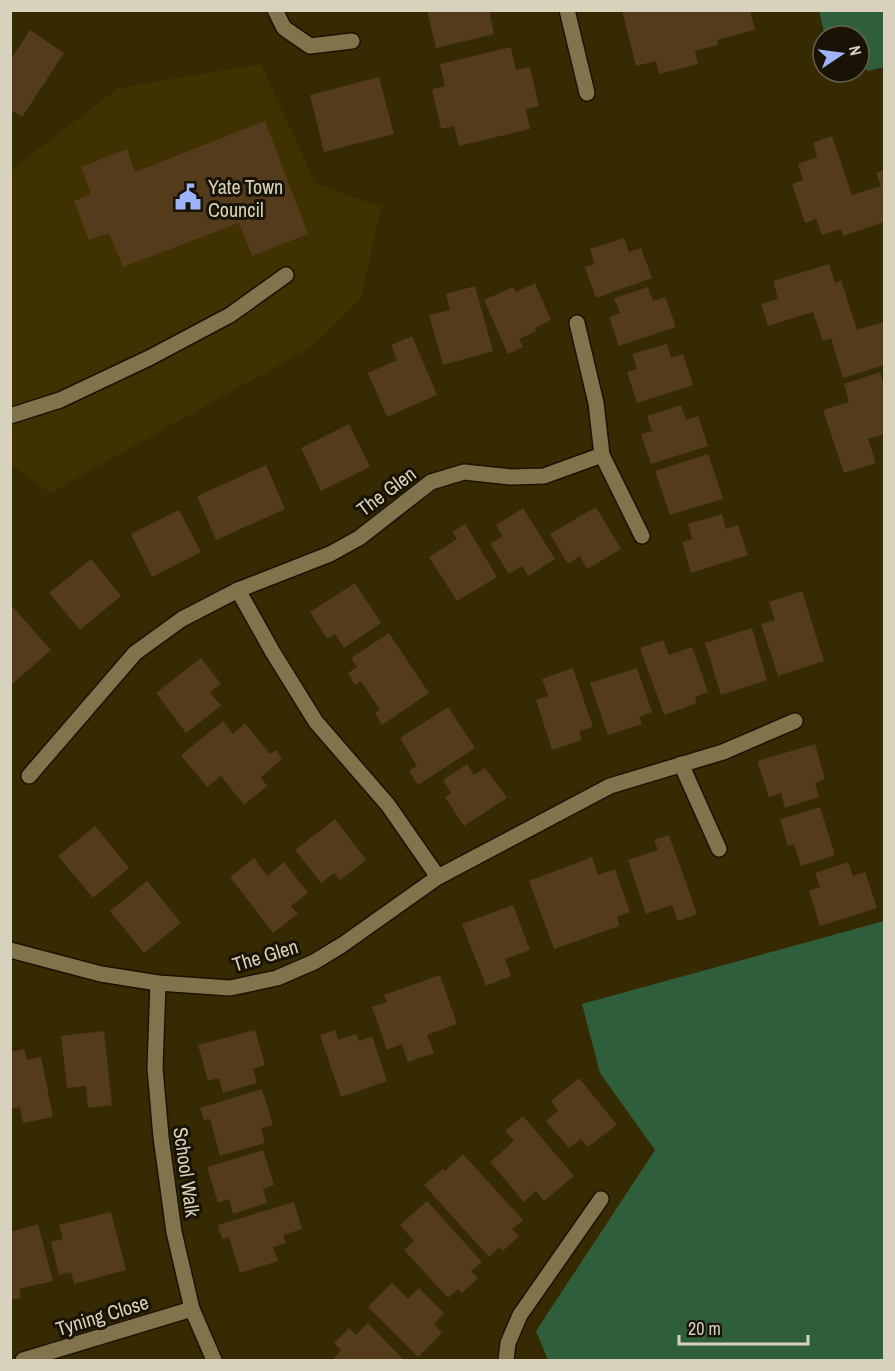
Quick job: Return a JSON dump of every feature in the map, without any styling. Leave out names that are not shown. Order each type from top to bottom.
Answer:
[{"type":"street","points":[[275,10],[284,28],[310,46],[352,41]]},
{"type":"street","points":[[567,10],[587,93]]},
{"type":"street","points":[[10,416],[60,400],[148,358],[230,315],[286,274]]},
{"type":"street","points":[[577,323],[596,403],[602,456],[642,536]]},
{"type":"street","name":"The Glen","points":[[28,776],[135,653],[182,619],[238,590],[330,554],[359,538],[431,482],[464,472],[512,477],[544,476],[602,456]]},
{"type":"street","points":[[238,590],[316,722],[388,805],[438,878]]},
{"type":"street","name":"The Glen","points":[[10,950],[101,974],[158,983],[230,988],[277,978],[314,962],[342,945],[438,878],[610,786],[723,752],[795,722]]},
{"type":"street","points":[[681,764],[719,849]]},
{"type":"street","name":"School Walk","points":[[158,983],[155,1068],[160,1137],[174,1232],[192,1309],[214,1360]]},
{"type":"street","points":[[506,1360],[508,1343],[520,1315],[601,1199]]},
{"type":"street","name":"Tyning Close","points":[[23,1360],[192,1309]]},
{"type":"shaded area","points":[[261,64],[315,183],[381,207],[361,299],[311,347],[50,493],[11,465],[11,170],[118,88]]},
{"type":"green space","points":[[819,11],[884,11],[884,67],[871,70],[871,24],[822,24]]},
{"type":"green space","points":[[884,921],[884,1360],[548,1360],[536,1331],[655,1150],[600,1073],[582,1004]]},
{"type":"building","points":[[427,10],[489,10],[494,34],[436,48]]},
{"type":"building","points":[[622,10],[750,10],[755,30],[717,40],[718,45],[695,51],[698,64],[659,74],[656,61],[636,66]]},
{"type":"building","points":[[30,30],[64,53],[22,117],[10,109],[10,61]]},
{"type":"building","points":[[511,47],[516,70],[530,67],[539,106],[526,109],[530,129],[459,146],[454,126],[441,129],[432,89],[445,86],[440,64]]},
{"type":"building","points":[[379,77],[394,134],[324,152],[310,95]]},
{"type":"building","name":"Yate Town Council","points":[[265,121],[308,234],[252,256],[239,223],[123,267],[109,233],[89,240],[74,201],[91,194],[81,167],[127,149],[135,172]]},
{"type":"building","points":[[832,136],[852,195],[881,186],[876,173],[884,170],[884,222],[843,236],[841,229],[822,235],[816,219],[805,223],[792,184],[803,180],[798,164],[817,157],[813,143]]},
{"type":"building","points":[[624,238],[629,252],[641,248],[652,278],[596,298],[585,267],[595,264],[590,249]]},
{"type":"building","points":[[829,264],[835,283],[841,280],[857,330],[884,322],[884,365],[843,378],[831,338],[823,341],[813,312],[768,326],[761,304],[778,299],[773,281]]},
{"type":"building","points":[[535,283],[551,320],[535,328],[537,331],[519,339],[523,347],[508,354],[484,300],[513,287],[516,292]]},
{"type":"building","points":[[475,286],[493,351],[443,365],[429,315],[450,310],[446,294]]},
{"type":"building","points":[[648,287],[653,301],[665,297],[676,327],[619,346],[609,317],[620,313],[614,298]]},
{"type":"building","points":[[412,336],[437,395],[387,417],[368,373],[397,360],[391,345]]},
{"type":"building","points":[[667,344],[671,358],[683,354],[693,385],[637,403],[627,372],[637,369],[632,354]]},
{"type":"building","points":[[880,372],[884,385],[884,434],[868,439],[876,463],[844,473],[823,410],[849,402],[844,384]]},
{"type":"building","points":[[681,405],[686,420],[698,416],[708,446],[651,464],[641,434],[652,431],[647,416]]},
{"type":"building","points":[[349,424],[370,467],[321,491],[301,448]]},
{"type":"building","points":[[708,454],[723,499],[670,515],[655,471]]},
{"type":"building","points":[[266,465],[285,509],[216,540],[197,496]]},
{"type":"building","points":[[596,507],[621,549],[587,569],[580,556],[568,564],[550,534]]},
{"type":"building","points":[[523,508],[555,559],[528,576],[522,566],[509,574],[490,544],[503,536],[496,525]]},
{"type":"building","points":[[179,510],[201,552],[152,577],[131,534]]},
{"type":"building","points":[[722,514],[726,529],[738,525],[748,555],[691,573],[682,542],[692,539],[688,524]]},
{"type":"building","points":[[465,524],[497,577],[457,601],[429,557],[457,539],[452,532]]},
{"type":"building","points":[[91,559],[121,596],[80,630],[49,593]]},
{"type":"building","points":[[355,583],[381,623],[344,648],[335,634],[327,639],[310,612]]},
{"type":"building","points":[[802,591],[824,661],[778,676],[761,624],[775,620],[769,602]]},
{"type":"building","points":[[10,604],[51,650],[12,684],[10,682]]},
{"type":"building","points":[[752,628],[767,680],[721,695],[705,643]]},
{"type":"building","points":[[389,633],[429,693],[382,725],[375,713],[380,710],[361,681],[355,685],[348,673],[357,667],[351,658]]},
{"type":"building","points":[[663,640],[669,655],[692,647],[708,692],[695,697],[697,703],[664,715],[640,648]]},
{"type":"building","points":[[201,658],[221,684],[210,692],[221,706],[186,733],[156,693]]},
{"type":"building","points":[[573,668],[593,727],[579,731],[582,740],[552,750],[536,700],[548,696],[542,679]]},
{"type":"building","points":[[637,668],[652,712],[639,717],[642,724],[608,735],[590,683]]},
{"type":"building","points":[[448,707],[475,748],[418,785],[409,771],[417,766],[400,738]]},
{"type":"building","points":[[223,721],[233,734],[245,723],[270,754],[276,750],[282,759],[261,777],[267,786],[244,805],[221,776],[207,787],[181,755]]},
{"type":"building","points":[[815,744],[825,779],[815,783],[819,797],[785,808],[781,793],[769,797],[757,761]]},
{"type":"building","points":[[467,764],[474,775],[485,768],[507,798],[464,826],[445,797],[451,793],[443,780]]},
{"type":"building","points":[[820,807],[835,855],[801,866],[794,844],[788,846],[780,819]]},
{"type":"building","points":[[335,819],[366,860],[340,880],[334,873],[321,883],[295,850]]},
{"type":"building","points":[[95,826],[129,868],[93,898],[58,856]]},
{"type":"building","points":[[669,835],[697,914],[678,921],[672,905],[646,914],[628,860],[658,850],[654,840]]},
{"type":"building","points":[[592,857],[598,875],[615,869],[630,912],[617,917],[619,926],[554,949],[529,881]]},
{"type":"building","points":[[254,858],[267,876],[284,862],[308,893],[291,906],[298,914],[273,933],[230,877]]},
{"type":"building","points":[[848,862],[853,876],[865,872],[877,908],[820,926],[809,891],[820,887],[815,873]]},
{"type":"building","points":[[147,881],[181,923],[144,953],[110,911]]},
{"type":"building","points":[[513,905],[530,950],[505,959],[511,976],[486,986],[462,924]]},
{"type":"building","points":[[440,975],[457,1024],[427,1035],[434,1053],[408,1062],[402,1044],[387,1050],[372,1007],[387,1002],[384,995]]},
{"type":"building","points":[[255,1030],[265,1065],[253,1069],[257,1083],[223,1093],[219,1078],[208,1081],[198,1045]]},
{"type":"building","points":[[335,1030],[338,1040],[356,1034],[359,1041],[372,1036],[387,1081],[341,1097],[320,1035]]},
{"type":"building","points":[[104,1031],[112,1105],[88,1108],[86,1086],[67,1088],[61,1036]]},
{"type":"building","points":[[24,1049],[27,1060],[41,1057],[53,1117],[23,1123],[20,1107],[10,1109],[10,1052]]},
{"type":"building","points":[[579,1078],[617,1125],[588,1147],[581,1139],[569,1148],[546,1121],[558,1111],[551,1101]]},
{"type":"building","points":[[262,1089],[273,1125],[261,1128],[265,1143],[220,1156],[210,1119],[204,1120],[200,1108]]},
{"type":"building","points":[[523,1116],[574,1176],[544,1201],[536,1191],[524,1202],[490,1162],[514,1141],[505,1131]]},
{"type":"building","points":[[263,1150],[274,1185],[263,1189],[267,1203],[233,1214],[229,1199],[218,1203],[207,1167]]},
{"type":"building","points":[[463,1154],[523,1220],[512,1229],[519,1236],[503,1251],[499,1247],[489,1257],[424,1185],[443,1169],[445,1171]]},
{"type":"building","points":[[427,1201],[482,1262],[471,1271],[478,1278],[462,1293],[458,1289],[448,1298],[404,1250],[414,1241],[400,1225]]},
{"type":"building","points":[[294,1202],[302,1229],[283,1235],[286,1243],[273,1247],[278,1261],[240,1273],[229,1237],[222,1239],[218,1225]]},
{"type":"building","points":[[111,1212],[126,1270],[74,1284],[71,1272],[59,1275],[51,1242],[63,1239],[59,1225]]},
{"type":"building","points":[[38,1224],[53,1281],[19,1289],[21,1298],[10,1300],[10,1232]]},
{"type":"building","points":[[392,1283],[408,1299],[419,1288],[444,1313],[434,1324],[442,1333],[418,1357],[368,1307]]},
{"type":"building","points":[[368,1323],[404,1360],[336,1360],[334,1358],[341,1350],[334,1343],[349,1328],[356,1335]]},
{"type":"place","name":"Yate Town Council","points":[[188,197]]}]
